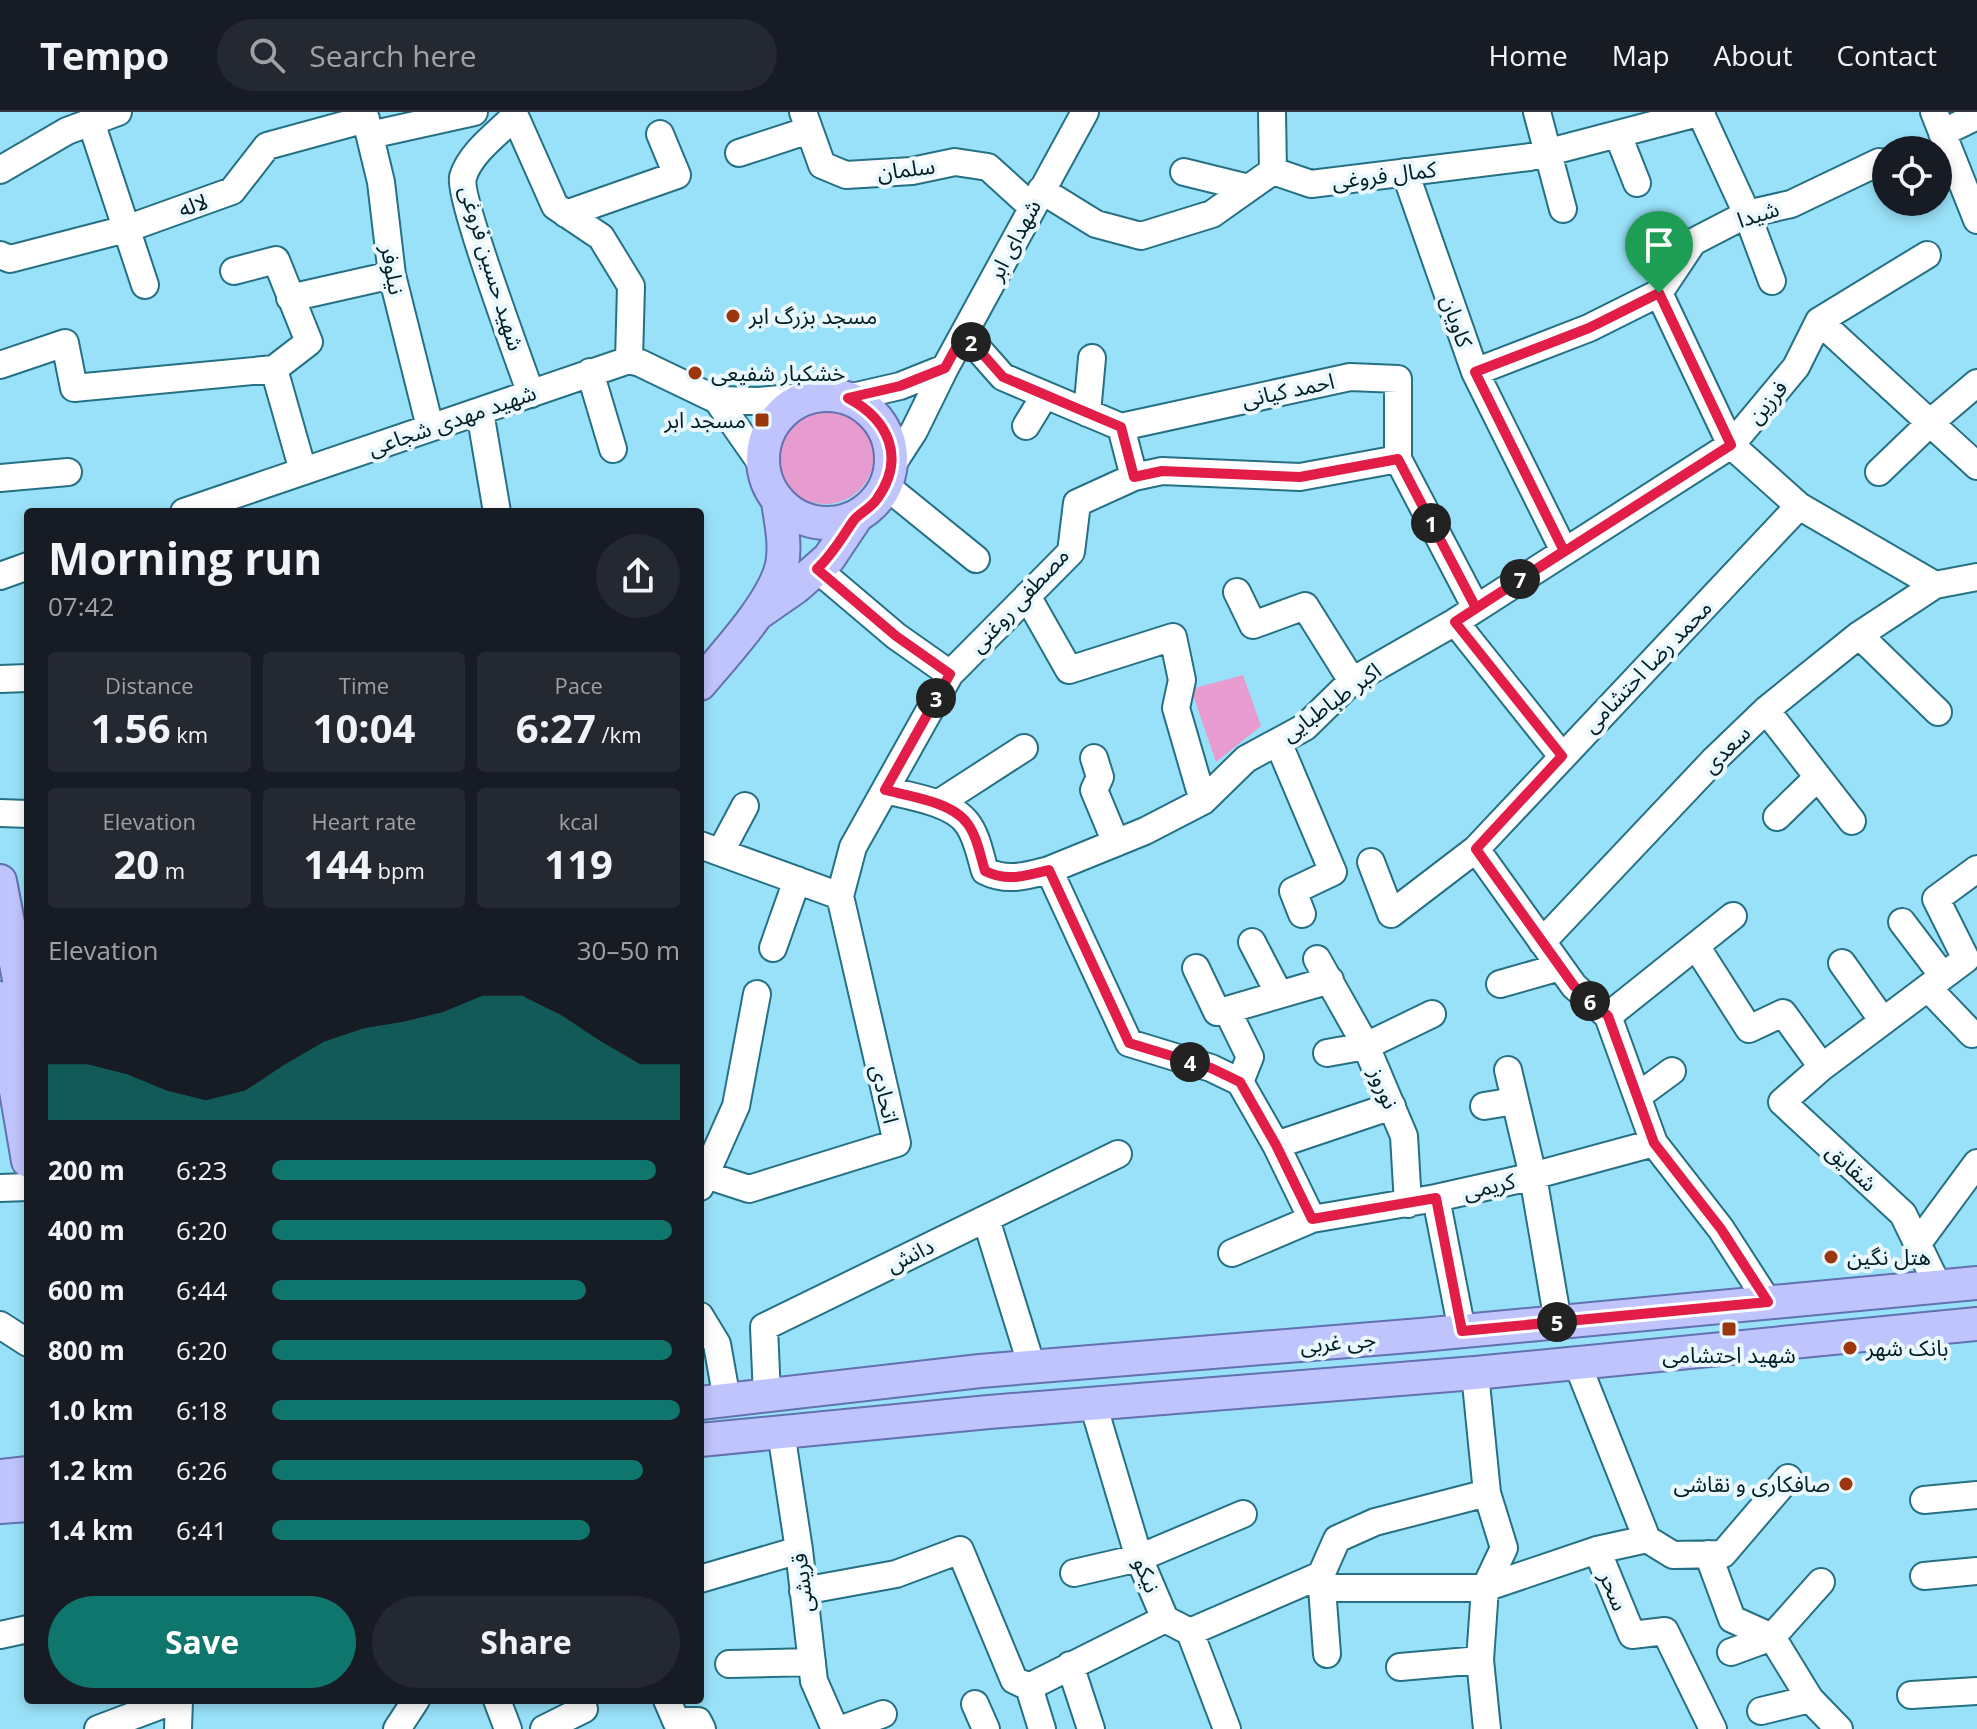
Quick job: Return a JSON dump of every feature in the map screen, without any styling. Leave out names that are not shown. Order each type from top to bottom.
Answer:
[{"type":"main road","points":[[827,394],[848,398],[867,408],[882,424],[890,444],[889,475],[874,504],[857,516],[836,523],[815,523],[795,515],[778,502],[767,484],[761,463],[764,442],[772,423],[787,407],[806,397],[827,394]]},
{"type":"main road","points":[[704,679],[758,613],[782,566],[784,536],[778,502]]},
{"type":"main road","points":[[758,613],[829,558],[857,516]]},
{"type":"main road","points":[[0,881],[20,947],[24,986]]},
{"type":"main road","points":[[0,998],[9,1100],[24,1148]]},
{"type":"main road","name":"جی غربی","points":[[714,1402],[1032,1367],[1977,1283]]},
{"type":"main road","name":"جی غربی","points":[[704,1440],[1475,1373],[1977,1324]]},
{"type":"main road","points":[[0,1476],[24,1473]]},
{"type":"main road","points":[[0,1507],[24,1505]]},
{"type":"street","points":[[0,170],[67,131],[118,112]]},
{"type":"street","name":"لاله","points":[[0,255],[10,259],[126,229],[232,191],[267,146],[367,122],[474,112]]},
{"type":"street","name":"شهدای ابر","points":[[889,475],[1085,112]]},
{"type":"street","points":[[1036,198],[1096,224],[1141,236],[1212,214],[1273,171],[1272,112]]},
{"type":"street","points":[[1537,112],[1563,209]]},
{"type":"street","points":[[1701,112],[1747,214],[1772,281]]},
{"type":"street","name":"کمال فروغی","points":[[1273,171],[1311,184],[1550,153],[1701,112]]},
{"type":"street","points":[[514,114],[555,206],[601,237],[631,286],[629,360],[717,400],[806,397]]},
{"type":"street","name":"شهید حسین فروغی","points":[[514,114],[470,162],[462,180],[531,394]]},
{"type":"street","points":[[1977,116],[1938,122],[1977,220]]},
{"type":"street","points":[[739,153],[806,121]]},
{"type":"street","name":"سلمان","points":[[806,121],[822,165],[846,175],[912,171],[955,162],[988,167],[1036,198]]},
{"type":"street","points":[[91,122],[145,285]]},
{"type":"street","name":"نیلوفر","points":[[367,122],[381,182],[392,275],[430,427]]},
{"type":"street","points":[[566,214],[677,175],[660,134]]},
{"type":"street","points":[[1618,135],[1637,183]]},
{"type":"street","name":"شیدا","points":[[1659,293],[1693,242],[1747,214],[1791,204],[1872,165]]},
{"type":"street","points":[[1184,172],[1249,188]]},
{"type":"street","name":"کاویان","points":[[1405,172],[1475,372],[1564,551]]},
{"type":"street","points":[[1927,255],[1819,321],[1977,466]]},
{"type":"street","points":[[0,365],[65,343],[74,388],[274,369],[309,342],[276,260],[234,271]]},
{"type":"street","points":[[290,298],[392,275]]},
{"type":"street","points":[[1475,372],[1589,328],[1659,293]]},
{"type":"street","name":"فرزین","points":[[1659,293],[1731,445],[1796,367],[1819,321]]},
{"type":"street","points":[[964,333],[1003,377],[1121,427],[1134,477]]},
{"type":"street","points":[[1087,413],[1092,358]]},
{"type":"street","name":"شهید مهدی شجاعی","points":[[196,508],[629,360]]},
{"type":"street","points":[[848,398],[900,386],[945,368]]},
{"type":"street","points":[[274,369],[303,471]]},
{"type":"street","points":[[590,372],[613,449]]},
{"type":"street","name":"احمد کیانی","points":[[1121,427],[1350,377],[1398,379],[1398,459],[1466,615],[1562,756]]},
{"type":"street","points":[[1879,472],[1977,383]]},
{"type":"street","points":[[1026,426],[1045,395]]},
{"type":"street","points":[[717,400],[761,463]]},
{"type":"street","points":[[480,412],[496,508]]},
{"type":"street","points":[[1731,445],[1799,506],[1935,585],[1977,577]]},
{"type":"street","name":"اکبر طباطبایی","points":[[939,803],[966,820],[985,871],[999,878],[1018,878],[1049,870],[1145,831],[1203,801],[1246,759],[1305,727],[1352,681],[1466,615],[1731,445]]},
{"type":"street","name":"مصطفی روغنی","points":[[840,896],[853,847],[950,674],[1071,552],[1077,503],[1134,477],[1162,471],[1300,477],[1398,459]]},
{"type":"street","points":[[0,478],[68,472]]},
{"type":"street","points":[[889,475],[976,559]]},
{"type":"street","name":"محمد رضا احتشامی","points":[[1371,862],[1391,914],[1476,849],[1799,506]]},
{"type":"street","points":[[0,576],[24,567]]},
{"type":"street","points":[[817,569],[896,636],[950,674]]},
{"type":"street","name":"سعدی","points":[[1542,942],[1715,759],[1766,710],[1859,635],[1935,585]]},
{"type":"street","points":[[1237,592],[1253,625],[1305,606],[1352,681]]},
{"type":"street","points":[[1027,596],[1069,670],[1173,637],[1182,680],[1176,708],[1203,801]]},
{"type":"street","points":[[1859,635],[1938,712]]},
{"type":"street","points":[[0,679],[24,678]]},
{"type":"street","points":[[1766,710],[1852,821]]},
{"type":"street","points":[[1278,742],[1333,872],[1293,891],[1302,914]]},
{"type":"street","points":[[885,790],[939,803],[1024,748]]},
{"type":"street","points":[[1094,758],[1100,777],[1094,790],[1116,843]]},
{"type":"street","points":[[1777,817],[1817,778]]},
{"type":"street","points":[[745,806],[710,848],[840,896]]},
{"type":"street","points":[[0,813],[24,814]]},
{"type":"street","points":[[1476,849],[1574,986],[1608,1016],[1654,1143],[1721,1229],[1768,1302]]},
{"type":"street","name":"شقایق","points":[[1938,1286],[1903,1214],[1782,1102],[1822,1067],[1966,959],[1936,899],[1977,869]]},
{"type":"street","points":[[1049,870],[1129,1043],[1211,1068],[1240,1082],[1276,1145],[1312,1219]]},
{"type":"street","points":[[773,948],[797,880]]},
{"type":"street","name":"اتحادی","points":[[704,1181],[749,1189],[897,1143],[840,896]]},
{"type":"street","points":[[1608,1016],[1733,916]]},
{"type":"street","points":[[1902,922],[1936,982],[1972,1034]]},
{"type":"street","points":[[1252,942],[1279,994]]},
{"type":"street","points":[[1696,946],[1749,1029],[1783,1013],[1822,1067]]},
{"type":"street","points":[[1842,963],[1883,1021]]},
{"type":"street","points":[[1500,984],[1560,967]]},
{"type":"street","points":[[1196,968],[1216,1013],[1250,1057],[1240,1082]]},
{"type":"street","name":"نوروز","points":[[1216,1013],[1279,994],[1324,969],[1366,1046],[1404,1136],[1408,1204]]},
{"type":"street","points":[[704,1179],[736,1106],[757,994]]},
{"type":"street","points":[[1327,1053],[1366,1046],[1432,1014]]},
{"type":"street","points":[[1508,1070],[1533,1176],[1558,1322]]},
{"type":"street","points":[[1638,1096],[1672,1071]]},
{"type":"street","points":[[1484,1106],[1515,1101]]},
{"type":"street","points":[[1276,1145],[1392,1106]]},
{"type":"street","name":"کریمی","points":[[1232,1253],[1312,1219],[1436,1198],[1654,1143]]},
{"type":"street","name":"دانش","points":[[767,1396],[764,1327],[1118,1154]]},
{"type":"street","points":[[1918,1243],[1977,1163]]},
{"type":"street","points":[[0,1188],[24,1187]]},
{"type":"street","points":[[1436,1198],[1462,1331]]},
{"type":"street","points":[[986,1219],[1032,1367]]},
{"type":"street","points":[[704,1323],[717,1344],[714,1402]]},
{"type":"street","points":[[0,1325],[24,1340]]},
{"type":"street","points":[[1577,1363],[1647,1539],[1673,1555],[1723,1554],[1788,1478]]},
{"type":"street","points":[[1475,1373],[1487,1493],[1504,1548],[1485,1588],[1480,1660],[1487,1729]]},
{"type":"street","name":"نیکو","points":[[1093,1404],[1139,1558],[1165,1619],[1190,1632]]},
{"type":"street","name":"قریشی","points":[[781,1432],[814,1681],[835,1729]]},
{"type":"street","points":[[1327,1654],[1321,1581],[1337,1539],[1375,1522],[1487,1493]]},
{"type":"street","points":[[1924,1500],[1977,1495]]},
{"type":"street","points":[[1074,1573],[1139,1558],[1243,1514]]},
{"type":"street","name":"سحر","points":[[1647,1539],[1597,1550],[1632,1635],[1665,1631],[1713,1729]]},
{"type":"street","points":[[704,1578],[799,1550]]},
{"type":"street","points":[[803,1591],[896,1574],[960,1550],[1014,1680],[1029,1687],[1042,1729]]},
{"type":"street","points":[[1227,1729],[1190,1632],[1321,1581],[1485,1588],[1597,1550]]},
{"type":"street","points":[[1708,1554],[1732,1619],[1772,1637],[1810,1699],[1839,1729]]},
{"type":"street","points":[[1924,1576],[1977,1571]]},
{"type":"street","points":[[1731,1652],[1772,1637],[1821,1582]]},
{"type":"street","points":[[1029,1687],[1165,1619]]},
{"type":"street","points":[[0,1635],[24,1630]]},
{"type":"street","points":[[1400,1667],[1480,1660]]},
{"type":"street","points":[[729,1664],[812,1662]]},
{"type":"street","points":[[1070,1665],[1091,1729]]},
{"type":"street","points":[[1911,1695],[1977,1691]]},
{"type":"street","points":[[1761,1711],[1810,1699]]},
{"type":"street","points":[[397,1729],[413,1704]]},
{"type":"street","points":[[499,1704],[508,1729]]},
{"type":"street","points":[[669,1704],[676,1721],[698,1721],[702,1729]]},
{"type":"street","points":[[975,1704],[986,1729]]},
{"type":"street","points":[[544,1729],[584,1709]]},
{"type":"street","points":[[842,1729],[883,1714]]},
{"type":"street","points":[[98,1729],[181,1716]]},
{"type":"shaded area","points":[[825,406],[844,410],[859,421],[870,436],[874,455],[870,474],[859,489],[844,500],[825,504],[806,500],[791,489],[780,474],[776,455],[780,436],[791,421],[806,410]]},
{"type":"shaded area","points":[[1243,675],[1261,726],[1216,762],[1191,689]]},
{"type":"place","name":"مسجد بزرگ ابر","points":[[733,316]]},
{"type":"place","name":"خشکبار شفیعی","points":[[695,373]]},
{"type":"place","name":"مسجد ابر","points":[[762,420]]},
{"type":"place","name":"هتل نگین","points":[[1831,1257]]},
{"type":"place","name":"شهید احتشامی","points":[[1729,1329]]},
{"type":"place","name":"بانک شهر","points":[[1850,1348]]},
{"type":"place","name":"صافکاری و نقاشی","points":[[1846,1484]]},
{"type":"route","points":[[1659,293],[1589,328],[1475,372],[1564,551],[1476,608],[1455,622],[1562,756],[1476,849],[1574,986],[1608,1016],[1654,1143],[1721,1229],[1768,1302],[1462,1331],[1436,1198],[1312,1219],[1276,1145],[1240,1082],[1211,1068],[1129,1043],[1049,870],[1018,878],[999,878],[985,871],[966,820],[939,803],[885,790],[950,674],[896,636],[817,569],[829,558],[857,516],[874,504],[886,486],[892,465],[890,444],[882,424],[867,408],[848,398],[900,386],[945,368],[964,333],[1003,377],[1121,427],[1134,477],[1162,471],[1300,477],[1398,459],[1476,608],[1731,445],[1659,293]]}]
